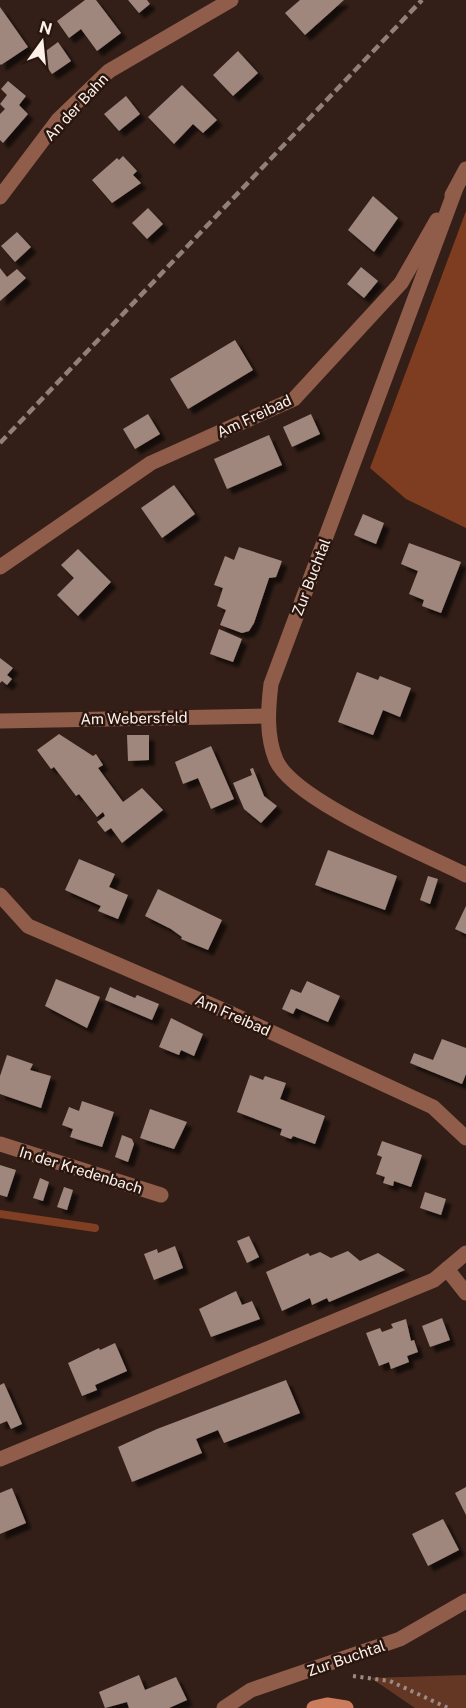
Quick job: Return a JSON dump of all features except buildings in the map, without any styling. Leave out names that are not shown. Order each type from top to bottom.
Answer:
[{"type":"main road","points":[[314,1708],[327,1705],[346,1708]]},
{"type":"street","name":"An der Bahn","points":[[0,197],[58,120],[109,71],[231,0]]},
{"type":"street","name":"Am Freibad","points":[[0,567],[151,463],[294,399],[400,283],[466,169]]},
{"type":"street","name":"Zur Buchtal","points":[[456,188],[271,684],[267,716],[277,761],[300,789],[327,806],[466,874]]},
{"type":"street","name":"Am Webersfeld","points":[[0,721],[267,716]]},
{"type":"street","name":"Am Freibad","points":[[0,895],[27,926],[232,1014],[433,1107],[466,1138]]},
{"type":"street","name":"In der Kredenbach","points":[[0,1144],[161,1195]]},
{"type":"street","points":[[0,1459],[434,1280],[466,1253]]},
{"type":"street","points":[[447,1269],[466,1293]]},
{"type":"street","name":"Zur Buchtal","points":[[224,1708],[251,1690],[400,1639],[466,1601]]},
{"type":"path","points":[[344,1675],[390,1681],[448,1708]]},
{"type":"shaded area","points":[[466,211],[466,528],[406,499],[370,468]]},
{"type":"shaded area","points":[[466,1675],[466,1708],[415,1708],[371,1678]]},
{"type":"waterway","points":[[0,1214],[95,1228]]},
{"type":"railway","points":[[0,443],[422,0]]}]
